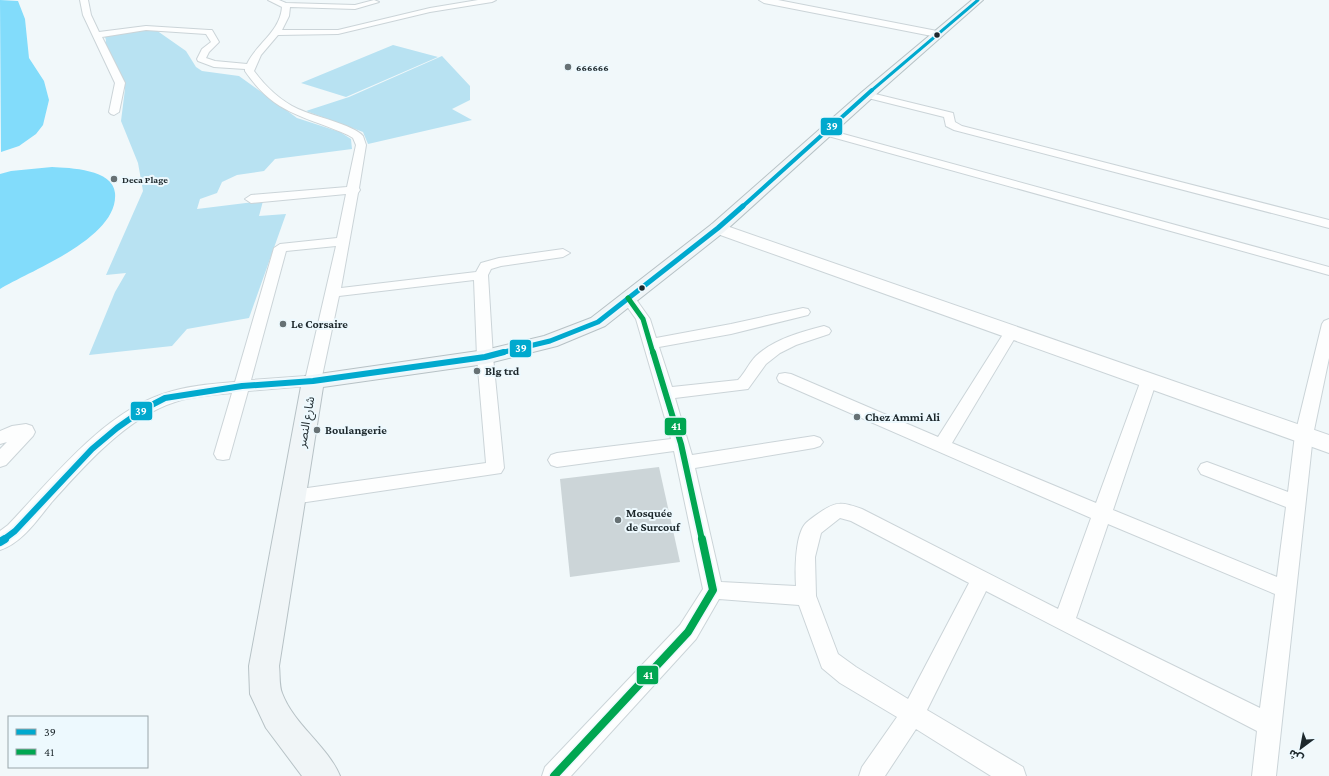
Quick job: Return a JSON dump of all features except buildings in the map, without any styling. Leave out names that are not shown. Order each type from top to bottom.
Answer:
[{"type":"main road","name":"شارع النصر","points":[[323,776],[277,717],[266,694],[264,666],[313,381],[485,357],[550,341],[598,322],[666,271],[718,228],[867,95],[978,0]]},
{"type":"main road","points":[[718,228],[1329,444]]},
{"type":"street","points":[[84,0],[87,15],[95,28],[96,35],[120,83],[114,112]]},
{"type":"street","points":[[272,0],[283,5],[355,7],[375,2]]},
{"type":"street","points":[[283,5],[298,0]]},
{"type":"street","points":[[276,33],[338,32],[362,25],[430,10],[492,0]]},
{"type":"street","points":[[764,0],[937,34]]},
{"type":"street","points":[[0,542],[15,531],[92,448],[144,409],[170,397],[242,386],[313,381],[354,190],[361,145],[358,136],[345,128],[299,114],[257,83],[249,72],[257,52],[283,25],[286,8],[283,5]]},
{"type":"street","points":[[96,35],[146,28],[209,32],[215,42],[205,51],[201,58],[214,64],[250,67]]},
{"type":"street","points":[[867,95],[949,115],[950,124],[958,128],[1329,224]]},
{"type":"street","points":[[825,132],[1329,271]]},
{"type":"street","points":[[251,199],[354,190]]},
{"type":"street","points":[[223,454],[280,248],[343,241]]},
{"type":"street","points":[[293,497],[495,468],[485,357],[481,275],[486,266],[499,262],[563,253]]},
{"type":"street","points":[[333,293],[481,275]]},
{"type":"street","points":[[554,776],[688,632],[713,590],[683,453],[666,393],[643,319],[628,298]]},
{"type":"street","points":[[651,344],[731,329],[803,312]]},
{"type":"street","points":[[1264,776],[1304,435],[1329,324]]},
{"type":"street","points":[[666,393],[742,385],[761,360],[775,349],[824,331]]},
{"type":"street","points":[[942,445],[1012,331]]},
{"type":"street","points":[[785,378],[1102,514],[1285,589]]},
{"type":"street","points":[[1064,622],[1149,380]]},
{"type":"street","points":[[0,438],[12,432],[26,430],[27,432],[0,460]]},
{"type":"street","points":[[557,460],[683,453],[814,442]]},
{"type":"street","points":[[1207,469],[1296,503]]},
{"type":"street","points":[[1014,776],[848,675],[830,660],[806,596],[804,557],[812,529],[837,510],[855,514],[981,580],[1270,725]]},
{"type":"street","points":[[872,776],[912,715],[981,580]]},
{"type":"street","points":[[713,590],[806,596]]},
{"type":"shaded area","points":[[135,30],[156,30],[186,51],[196,67],[202,71],[239,76],[297,118],[340,132],[351,139],[352,149],[275,159],[264,171],[237,175],[222,182],[217,193],[200,199],[197,209],[263,201],[259,216],[286,214],[249,318],[187,329],[172,346],[89,355],[115,292],[126,273],[106,275],[143,191],[138,163],[121,121],[125,89],[105,45],[105,37]]},
{"type":"shaded area","points":[[393,45],[438,57],[346,97],[301,83]]},
{"type":"shaded area","points":[[442,56],[470,86],[470,100],[452,109],[472,120],[368,144],[363,132],[306,111],[349,97]]},
{"type":"water","points":[[0,0],[18,1],[25,19],[29,58],[44,81],[49,100],[43,125],[36,134],[19,146],[1,152]]},
{"type":"water","points":[[52,167],[90,171],[107,179],[112,185],[115,193],[112,209],[103,224],[89,238],[71,251],[0,289],[0,174],[11,171]]},
{"type":"transit line","name":"39","points":[[0,542],[15,531],[92,449],[117,428],[144,409],[165,398],[242,386],[313,381],[485,357],[550,341],[598,322],[718,228],[867,95],[978,0]]},
{"type":"transit line","name":"41","points":[[554,776],[688,632],[713,590],[681,444],[643,319],[628,298]]},
{"type":"place","name":"666666","points":[[568,67]]},
{"type":"place","name":"Deca Plage","points":[[114,179]]},
{"type":"place","name":"Le Corsaire","points":[[283,324]]},
{"type":"place","name":"Blg trd","points":[[477,371]]},
{"type":"place","name":"Chez Ammi Ali","points":[[857,417]]},
{"type":"place","name":"Boulangerie","points":[[317,430]]},
{"type":"place","name":"Mosquée de Surcouf","points":[[618,520]]}]
